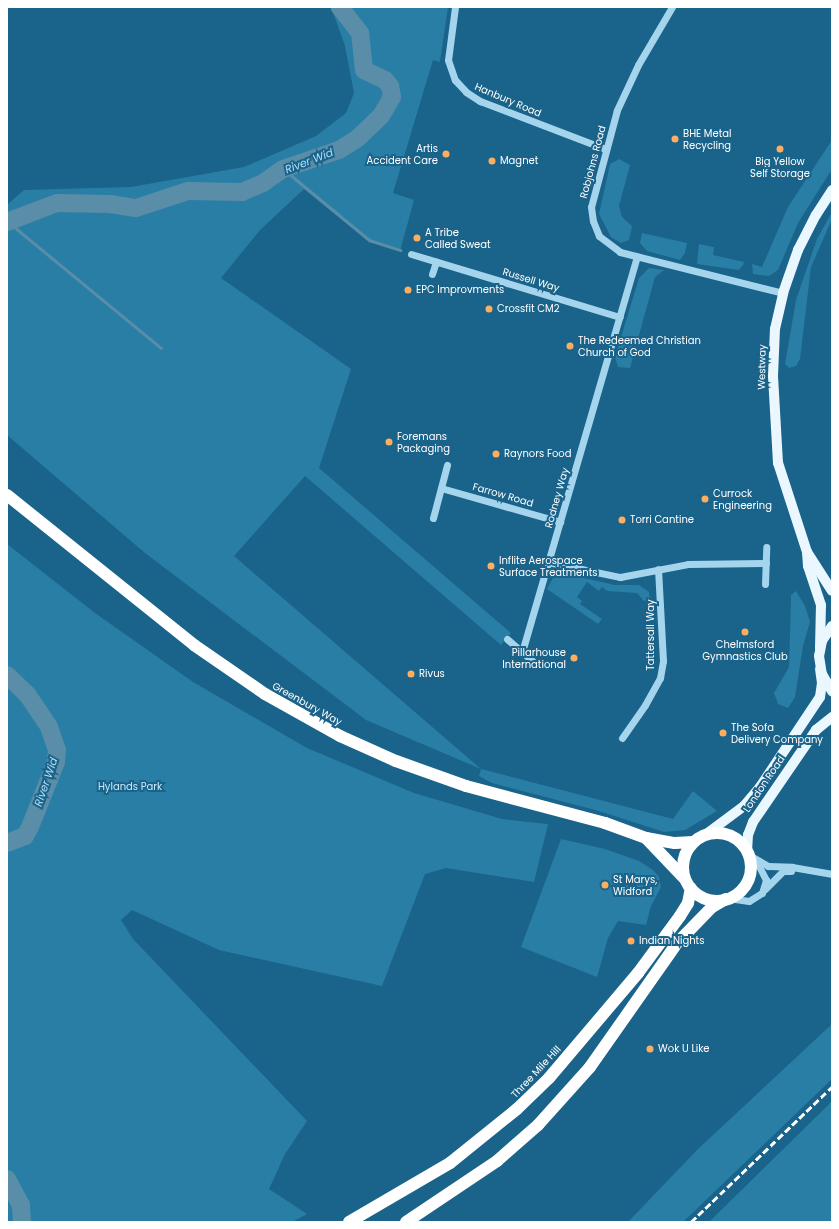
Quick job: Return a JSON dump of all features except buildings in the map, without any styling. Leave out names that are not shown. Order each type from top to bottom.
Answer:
[{"type":"highway","name":"Greenbury Way","points":[[7,495],[194,646],[240,678],[302,716],[368,749],[425,772],[491,793],[605,822],[646,838],[675,843],[693,842]]},
{"type":"highway","points":[[406,1222],[497,1161],[538,1126],[590,1068],[678,942],[712,907],[727,899],[741,890],[748,880],[750,856],[741,843],[728,835],[717,833],[705,834],[693,842],[683,859],[688,884],[710,900],[727,899]]},
{"type":"highway","name":"Greenbury Way","points":[[646,838],[688,884]]},
{"type":"highway","name":"Three Mile Hill","points":[[348,1222],[450,1163],[517,1109],[549,1078],[638,973],[680,916],[688,903],[688,884]]},
{"type":"main road","name":"Westway","points":[[820,648],[823,617],[808,566],[807,552],[778,463],[773,376],[775,329],[783,293],[798,250],[832,190]]},
{"type":"main road","name":"Westway","points":[[807,552],[832,590]]},
{"type":"main road","points":[[820,648],[832,626]]},
{"type":"main road","name":"London Road","points":[[705,834],[741,808],[760,787],[820,697],[822,683],[820,648]]},
{"type":"main road","points":[[820,669],[832,691]]},
{"type":"main road","name":"London Road","points":[[750,856],[748,835],[753,822],[816,730],[832,717]]},
{"type":"street","name":"Hanbury Road","points":[[454,7],[448,60],[455,80],[466,92],[480,101],[606,149]]},
{"type":"street","name":"Robjohns Road","points":[[672,7],[625,90],[606,149],[591,207],[593,221],[599,236],[620,252],[783,293]]},
{"type":"street","name":"Russell Way","points":[[411,254],[620,317]]},
{"type":"street","name":"Rodney Way","points":[[522,652],[637,256]]},
{"type":"street","points":[[432,274],[436,262]]},
{"type":"street","points":[[433,518],[447,465]]},
{"type":"street","name":"Farrow Road","points":[[441,488],[560,522]]},
{"type":"street","points":[[765,584],[766,547]]},
{"type":"street","points":[[548,562],[620,578],[688,564],[766,564]]},
{"type":"street","name":"Tattersall Way","points":[[622,738],[646,705],[660,678],[663,653],[658,569]]},
{"type":"street","points":[[506,639],[533,662]]},
{"type":"street","points":[[750,856],[768,866],[832,874]]},
{"type":"street","points":[[750,856],[764,873],[765,889]]},
{"type":"street","points":[[727,899],[749,901],[759,897],[783,871],[811,871]]},
{"type":"green space","points":[[331,7],[448,7],[440,62],[433,60],[393,193],[414,200],[400,251],[369,242],[304,189],[260,230],[221,278],[351,369],[319,468],[511,633],[501,645],[305,476],[234,556],[481,769],[366,720],[145,553],[7,435],[7,205],[24,190],[131,187],[244,167],[316,136],[346,113],[354,93],[345,46]]},
{"type":"green space","points":[[832,140],[832,169],[798,223],[778,270],[769,276],[753,274],[752,264],[762,267],[788,207]]},
{"type":"green space","points":[[619,159],[630,165],[619,206],[622,217],[632,226],[629,240],[621,243],[611,237],[599,214],[610,164]]},
{"type":"green space","points":[[832,212],[832,219],[811,267],[800,359],[796,366],[789,368],[785,364],[796,300],[817,239]]},
{"type":"green space","points":[[642,233],[687,243],[685,253],[680,260],[647,251],[640,243]]},
{"type":"green space","points":[[699,244],[714,247],[713,255],[744,262],[743,265],[739,270],[697,264]]},
{"type":"green space","points":[[649,268],[664,270],[655,277],[630,368],[618,367],[615,357],[639,278]]},
{"type":"green space","name":"Hylands Park","points":[[7,544],[95,613],[193,682],[307,748],[414,793],[502,819],[548,824],[534,882],[446,868],[425,874],[382,986],[219,950],[132,910],[121,920],[133,939],[307,1121],[285,1154],[269,1189],[307,1214],[292,1222],[7,1222]]},
{"type":"green space","points":[[570,575],[615,585],[639,585],[649,592],[650,600],[644,601],[637,593],[607,591],[602,587],[599,591],[587,582],[577,597],[582,601],[580,604],[602,619],[598,624],[547,589],[553,578]]},
{"type":"green space","points":[[796,591],[805,606],[810,622],[803,646],[795,697],[788,708],[778,704],[774,693],[789,667],[791,595]]},
{"type":"green space","points":[[481,769],[673,819],[693,791],[717,811],[685,830],[664,832],[599,811],[492,783],[479,776]]},
{"type":"green space","points":[[561,839],[605,849],[639,861],[653,870],[659,877],[661,887],[651,906],[646,925],[618,921],[608,938],[597,977],[521,947]]},
{"type":"green space","points":[[832,1024],[832,1079],[683,1222],[628,1222],[698,1149]]},
{"type":"green space","points":[[832,1101],[832,1222],[709,1222],[817,1116]]},
{"type":"waterway","name":"River Wid","points":[[7,222],[57,203],[110,204],[136,208],[188,191],[242,192],[263,183],[283,169],[339,150],[358,138],[381,116],[392,97],[390,86],[385,80],[364,70],[360,33],[340,7]]},
{"type":"waterway","points":[[283,169],[369,240],[400,250]]},
{"type":"waterway","points":[[8,222],[161,348]]},
{"type":"waterway","name":"River Wid","points":[[7,675],[27,694],[49,727],[57,750],[56,762],[30,827],[25,836],[7,843]]},
{"type":"waterway","name":"River Wid","points":[[7,1179],[21,1205],[22,1222]]},
{"type":"railway","points":[[691,1222],[832,1087]]},
{"type":"place","name":"BHE Metal Recycling","points":[[675,139]]},
{"type":"place","name":"Big Yellow Self Storage","points":[[780,149]]},
{"type":"place","name":"Artis Accident Care","points":[[446,154]]},
{"type":"place","name":"Magnet","points":[[492,161]]},
{"type":"place","name":"A Tribe Called Sweat","points":[[417,238]]},
{"type":"place","name":"EPC Improvments","points":[[408,290]]},
{"type":"place","name":"Crossfit CM2","points":[[489,309]]},
{"type":"place","name":"The Redeemed Christian Church of God","points":[[570,346]]},
{"type":"place","name":"Foremans Packaging","points":[[389,442]]},
{"type":"place","name":"Raynors Food","points":[[496,454]]},
{"type":"place","name":"Currock Engineering","points":[[705,499]]},
{"type":"place","name":"Torri Cantine","points":[[622,520]]},
{"type":"place","name":"Inflite Aerospace Surface Treatments","points":[[491,566]]},
{"type":"place","name":"Chelmsford Gymnastics Club","points":[[745,632]]},
{"type":"place","name":"Pillarhouse International","points":[[574,658]]},
{"type":"place","name":"Rivus","points":[[411,674]]},
{"type":"place","name":"The Sofa Delivery Company","points":[[723,733]]},
{"type":"place","name":"St Marys, Widford","points":[[605,885]]},
{"type":"place","name":"Indian Nights","points":[[631,941]]},
{"type":"place","name":"Wok U Like","points":[[650,1049]]}]
